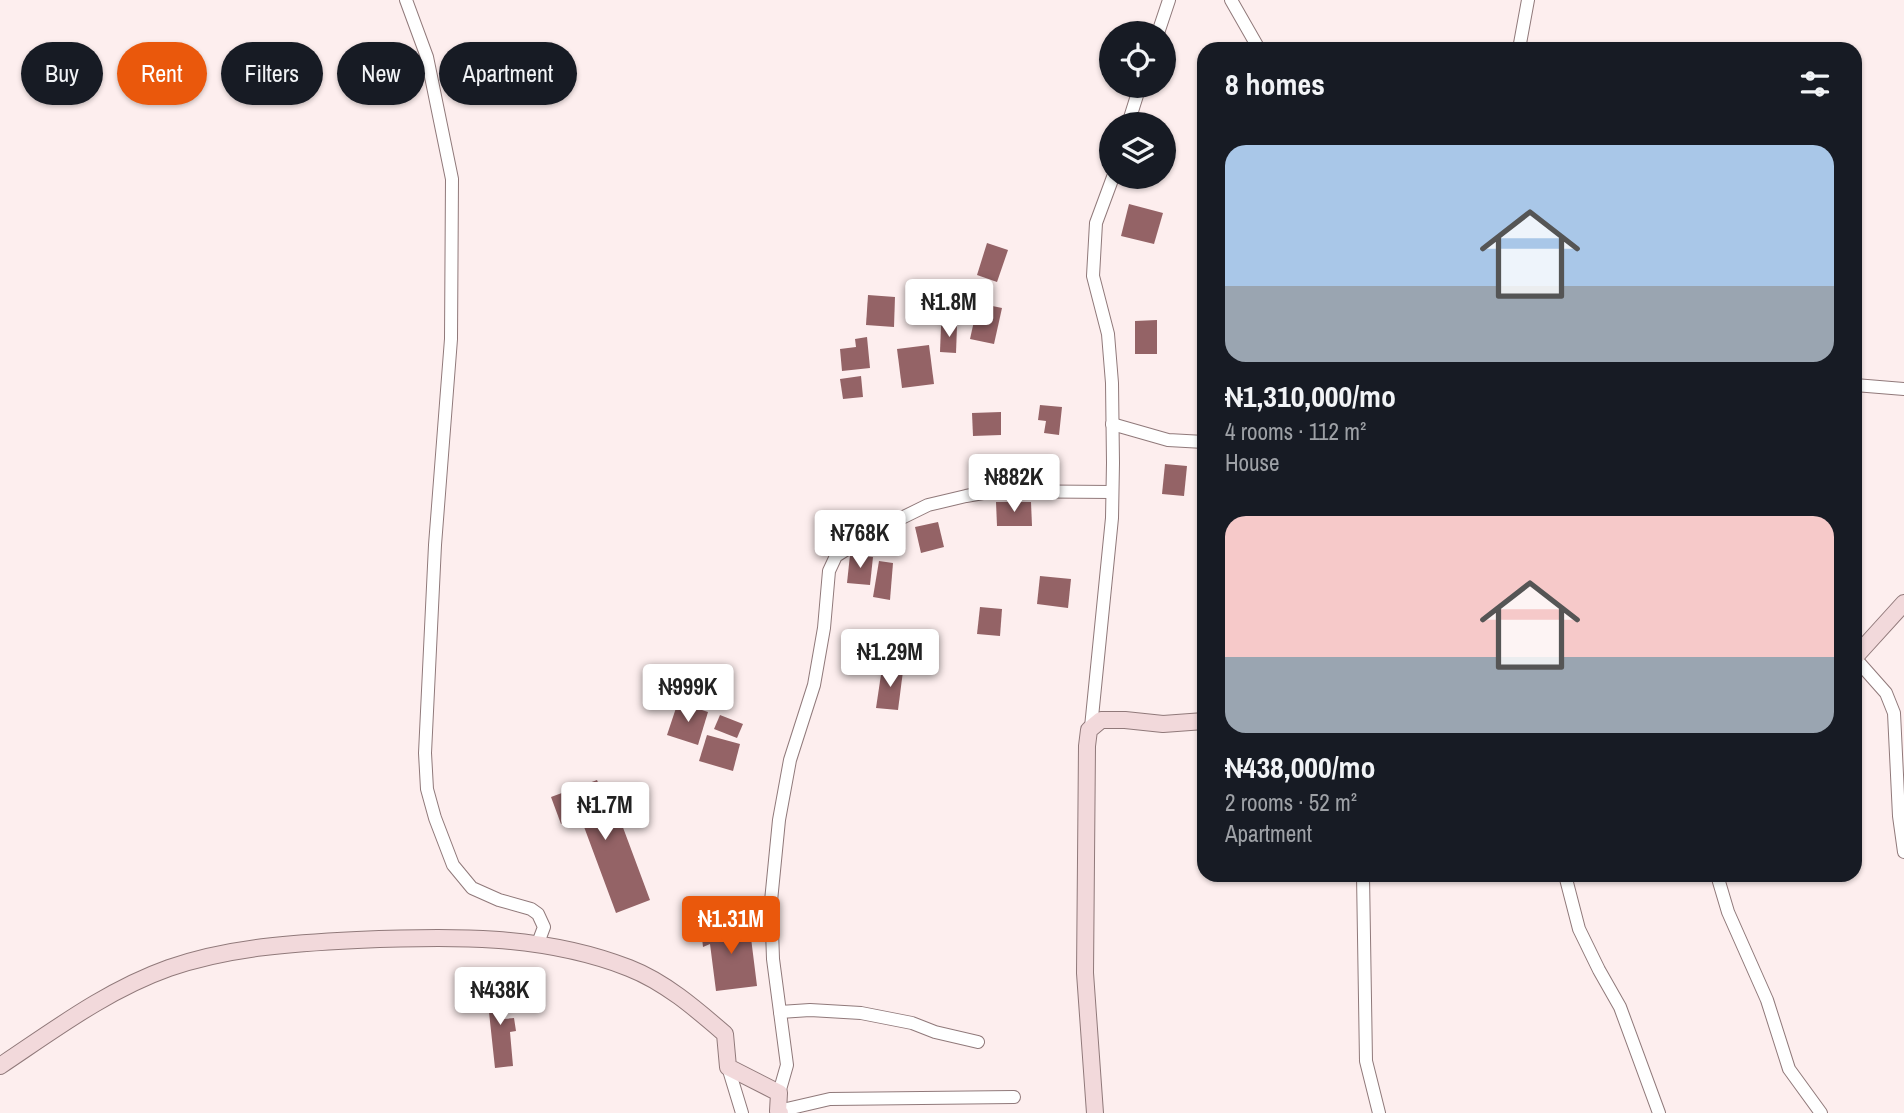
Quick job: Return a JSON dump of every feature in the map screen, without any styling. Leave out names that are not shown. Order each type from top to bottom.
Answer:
[{"type":"main road","points":[[1862,650],[1904,604]]},
{"type":"main road","points":[[1095,1113],[1085,973],[1087,746],[1091,727],[1101,720],[1163,724],[1197,722]]},
{"type":"main road","points":[[0,1066],[73,1017],[128,985],[170,967],[288,943],[466,938],[538,943],[591,955],[632,969],[667,988],[725,1034],[728,1067],[779,1093],[779,1112]]},
{"type":"street","points":[[406,0],[428,57],[452,179],[451,339],[433,571],[425,753],[427,789],[453,866],[472,888],[538,914],[544,927],[538,943]]},
{"type":"street","points":[[1162,21],[1169,0]]},
{"type":"street","points":[[1231,0],[1255,42]]},
{"type":"street","points":[[1520,42],[1528,0]]},
{"type":"street","points":[[1091,727],[1112,517],[1108,334],[1093,276],[1096,223],[1109,189]]},
{"type":"street","points":[[1862,386],[1904,389]]},
{"type":"street","points":[[1112,424],[1168,440],[1197,442]]},
{"type":"street","points":[[779,1093],[787,1065],[773,959],[771,901],[779,820],[790,760],[814,685],[824,628],[829,570],[835,556],[879,529],[928,505],[966,496],[994,491],[1112,492]]},
{"type":"street","points":[[1862,666],[1886,692],[1899,715],[1899,816],[1904,852]]},
{"type":"street","points":[[1363,882],[1366,1061],[1379,1113]]},
{"type":"street","points":[[1567,882],[1579,929],[1620,1007],[1659,1113]]},
{"type":"street","points":[[1719,882],[1728,912],[1767,1000],[1790,1069],[1821,1113]]},
{"type":"street","points":[[780,1012],[810,1010],[861,1013],[912,1023],[934,1032],[978,1042]]},
{"type":"street","points":[[728,1067],[742,1113]]},
{"type":"street","points":[[779,1112],[830,1098],[1014,1097]]},
{"type":"building","points":[[1129,204],[1163,213],[1154,244],[1121,236]]},
{"type":"building","points":[[987,243],[1008,250],[997,282],[977,275]]},
{"type":"building","points":[[868,295],[895,297],[894,327],[866,325]]},
{"type":"building","points":[[978,303],[1002,308],[994,344],[970,339]]},
{"type":"building","points":[[1157,320],[1157,354],[1135,354],[1135,321]]},
{"type":"building","points":[[941,326],[957,326],[956,353],[940,352]]},
{"type":"building","points":[[867,337],[870,368],[842,371],[840,349],[856,347],[855,339]]},
{"type":"building","points":[[929,345],[934,384],[902,388],[897,349]]},
{"type":"building","points":[[861,376],[863,397],[843,399],[840,379]]},
{"type":"building","points":[[1040,405],[1062,407],[1059,435],[1044,433],[1046,421],[1038,420]]},
{"type":"building","points":[[1001,412],[1001,435],[973,436],[972,413]]},
{"type":"building","points":[[1165,464],[1187,466],[1184,496],[1162,494]]},
{"type":"building","points":[[996,502],[1031,502],[1032,526],[997,526]]},
{"type":"building","points":[[938,522],[944,547],[921,553],[915,527]]},
{"type":"building","points":[[850,555],[873,557],[870,585],[847,583]]},
{"type":"building","points":[[879,561],[893,563],[890,600],[873,597]]},
{"type":"building","points":[[1040,576],[1071,579],[1068,608],[1037,604]]},
{"type":"building","points":[[980,607],[1002,609],[1000,636],[977,634]]},
{"type":"building","points":[[882,668],[903,671],[898,710],[876,708]]},
{"type":"building","points":[[678,702],[708,712],[698,745],[667,735]]},
{"type":"building","points":[[720,715],[743,724],[737,738],[714,729]]},
{"type":"building","points":[[707,735],[740,744],[733,771],[699,761]]},
{"type":"building","points":[[597,780],[602,792],[612,798],[650,900],[616,913],[580,816],[561,824],[551,797]]},
{"type":"building","points":[[749,922],[757,986],[716,991],[710,944],[703,947],[701,929]]},
{"type":"building","points":[[500,982],[504,1019],[514,1018],[516,1031],[510,1032],[513,1066],[495,1068],[486,984]]}]
